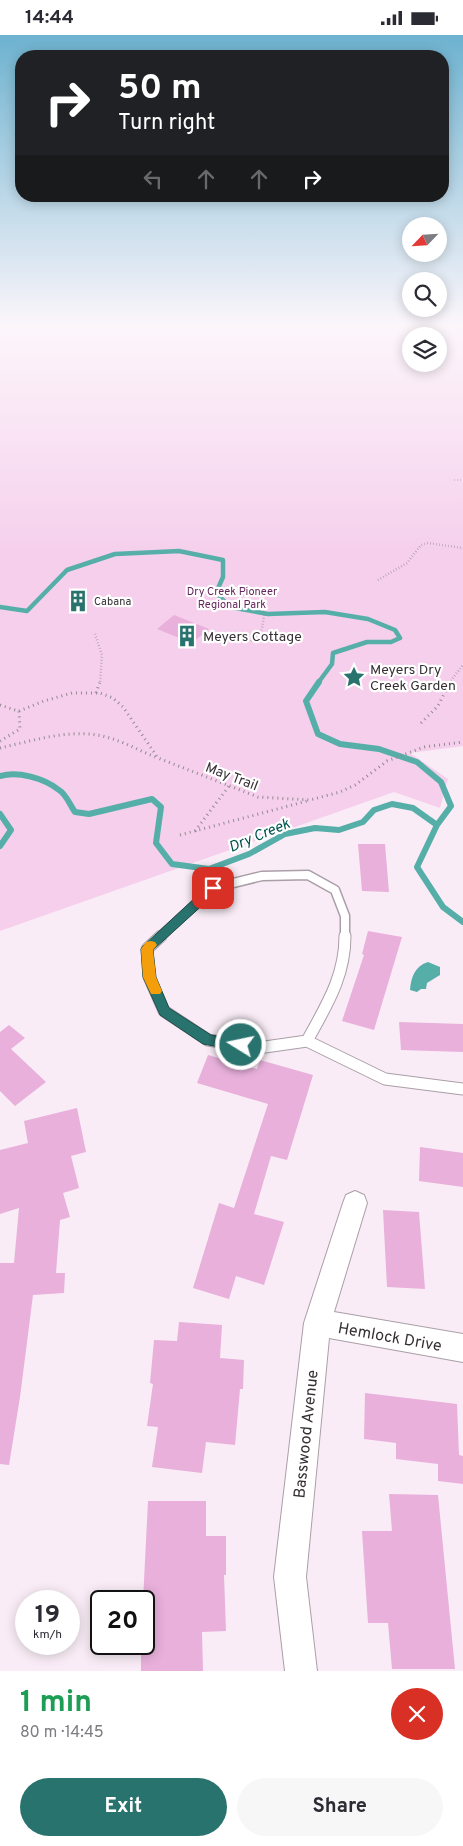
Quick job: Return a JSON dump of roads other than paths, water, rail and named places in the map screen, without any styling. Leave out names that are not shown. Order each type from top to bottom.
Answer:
[{"type":"street","name":"Basswood Avenue","points":[[301,1671],[290,1577],[317,1323],[355,1203]]},
{"type":"street","name":"Hemlock Drive","points":[[317,1323],[463,1348]]},
{"type":"lane","points":[[307,1041],[332,995],[345,956],[345,916],[335,890],[308,875],[262,876],[213,888],[147,949],[149,977],[164,1011],[208,1040],[258,1048],[307,1041],[385,1079],[463,1089]]},
{"type":"waterway","points":[[0,607],[27,611],[67,570],[115,554],[179,551],[223,560],[223,577],[216,593],[230,607],[268,614],[325,612],[368,619],[395,630],[400,638],[391,642],[367,642],[333,653],[332,664],[318,683]]},
{"type":"waterway","points":[[319,682],[306,701],[318,734],[340,744],[379,749],[417,762],[441,782],[451,806],[437,825]]},
{"type":"waterway","name":"Dry Creek","points":[[0,776],[23,775],[46,782],[66,797],[75,812],[89,814],[152,799],[161,807],[156,843],[172,864],[209,869],[249,854],[285,834],[315,828],[339,830],[363,822],[374,810],[392,804],[413,808],[437,825]]},
{"type":"waterway","name":"Dry Creek","points":[[0,814],[11,830],[0,846]]},
{"type":"waterway","name":"Dry Creek","points":[[437,825],[417,867],[443,907],[463,922]]},
{"type":"place","name":"Cabana","points":[[78,601]]},
{"type":"place","name":"Meyers Cottage","points":[[187,636]]},
{"type":"place","name":"Meyers Dry Creek Garden","points":[[354,677]]},
{"type":"park label","name":"Dry Creek Pioneer Regional Park","points":[[232,597]]}]
